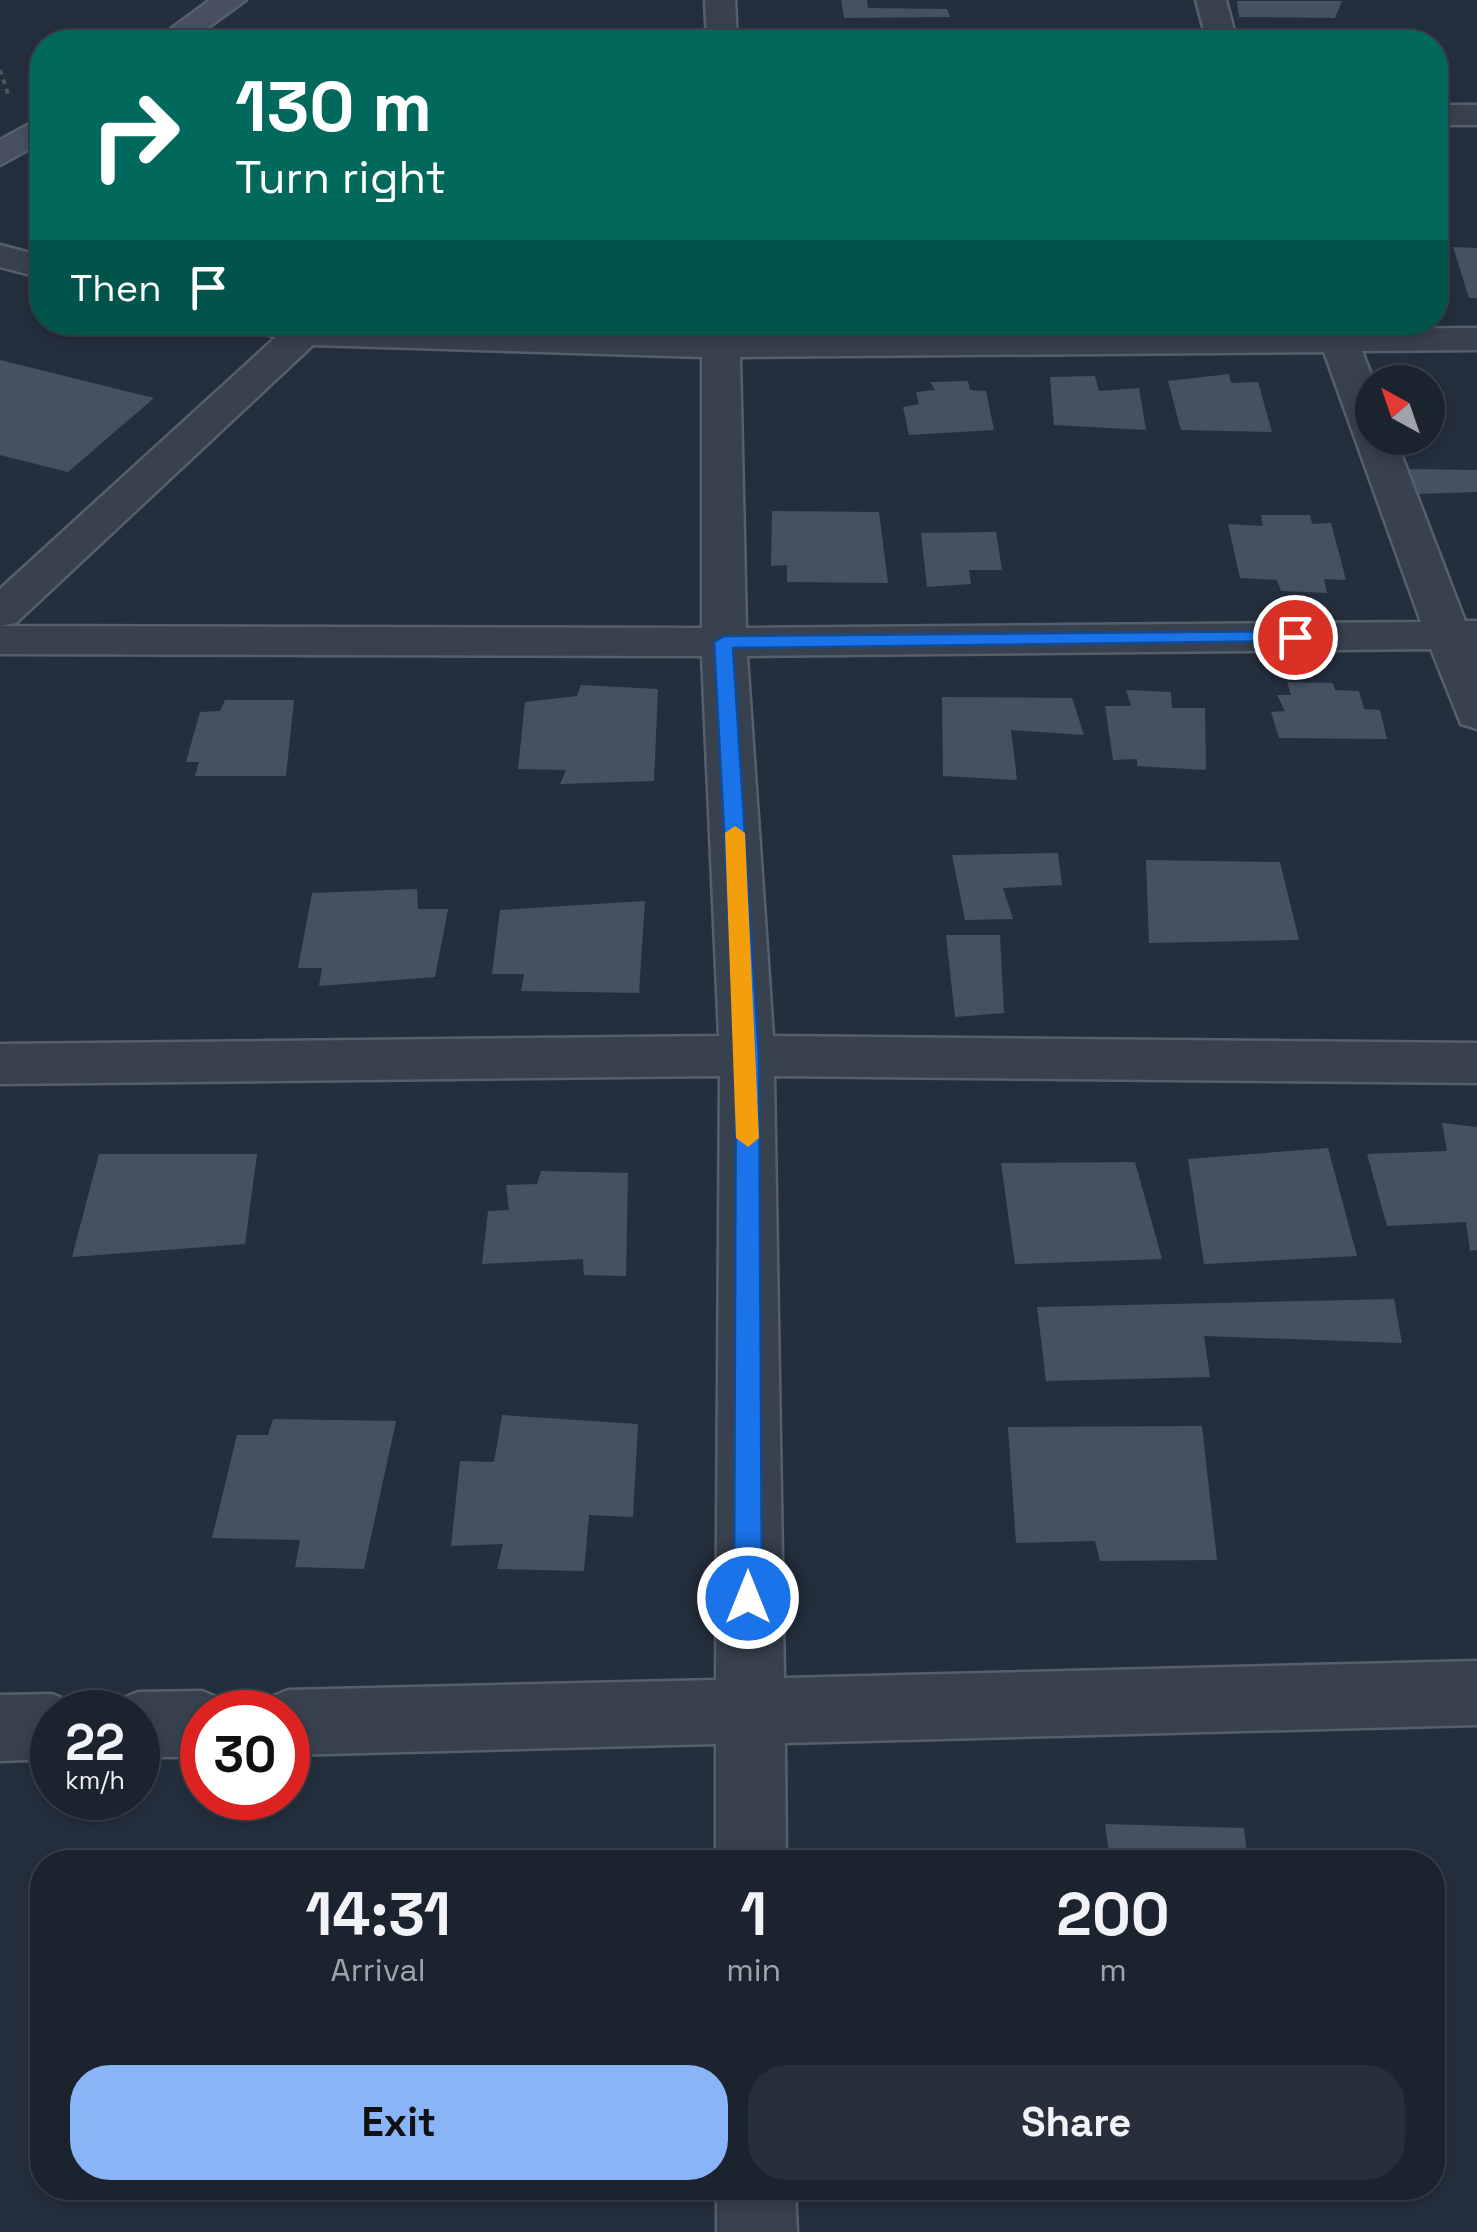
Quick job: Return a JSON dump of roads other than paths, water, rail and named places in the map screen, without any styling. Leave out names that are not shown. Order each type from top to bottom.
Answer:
[{"type":"main road","points":[[186,30],[231,0]]},
{"type":"main road","points":[[0,155],[30,135]]},
{"type":"street","points":[[720,0],[721,30]]},
{"type":"street","points":[[1211,0],[1219,30]]},
{"type":"street","points":[[1448,115],[1477,114]]},
{"type":"street","points":[[0,256],[30,264]]},
{"type":"street","points":[[0,613],[302,335]]},
{"type":"street","points":[[720,335],[724,642],[748,1056],[751,1850]]},
{"type":"street","points":[[1337,335],[1355,383]]},
{"type":"street","points":[[1406,335],[1477,339]]},
{"type":"street","points":[[1382,455],[1462,636],[1477,714]]},
{"type":"street","points":[[0,640],[724,642],[1462,636]]},
{"type":"street","points":[[0,1064],[748,1056],[1477,1062]]},
{"type":"street","points":[[310,1723],[1477,1693]]},
{"type":"street","points":[[0,1728],[30,1727]]},
{"type":"street","points":[[756,2200],[757,2232]]}]
